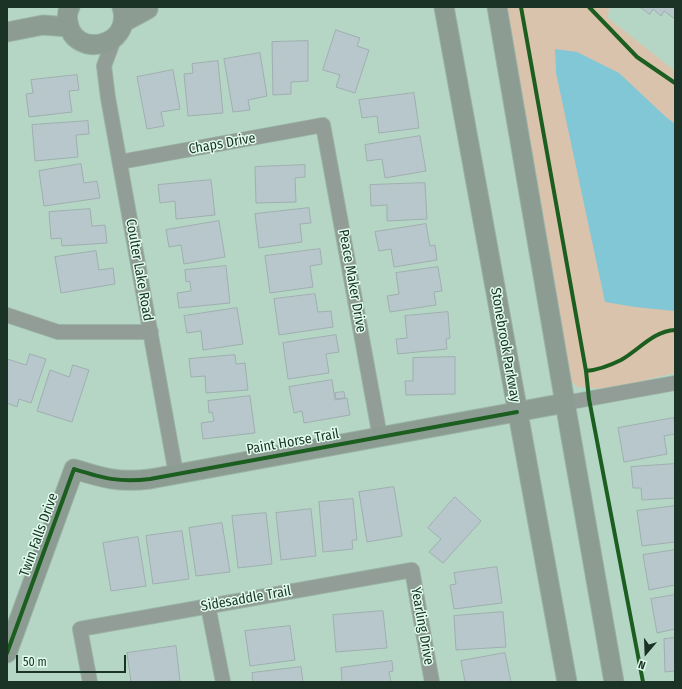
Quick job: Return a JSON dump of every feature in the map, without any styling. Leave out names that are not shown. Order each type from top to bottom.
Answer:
[{"type":"main road","name":"Stonebrook Parkway","points":[[444,7],[567,682]]},
{"type":"main road","points":[[497,7],[614,682]]},
{"type":"main road","points":[[7,32],[43,25],[69,15],[73,34],[80,41],[95,45],[105,44],[114,39],[137,10]]},
{"type":"main road","name":"Paint Horse Trail","points":[[74,469],[104,478],[131,481],[150,479],[565,403]]},
{"type":"main road","name":"Twin Falls Drive","points":[[7,653],[74,469]]},
{"type":"street","name":"Coulter Lake Road","points":[[104,66],[114,39]]},
{"type":"street","name":"Coulter Lake Road","points":[[90,44],[104,66],[108,98],[176,474]]},
{"type":"street","name":"Chaps Drive","points":[[120,162],[324,125]]},
{"type":"street","name":"Peace Maker Drive","points":[[324,125],[380,437]]},
{"type":"street","points":[[7,315],[58,332],[151,332]]},
{"type":"street","points":[[565,403],[675,382]]},
{"type":"street","name":"Sidesaddle Trail","points":[[90,682],[80,629],[412,570]]},
{"type":"street","name":"Yearling Drive","points":[[412,570],[432,682]]},
{"type":"street","points":[[208,606],[223,682]]},
{"type":"shaded area","points":[[507,7],[609,7],[608,18],[675,71],[675,373],[608,389],[577,387],[569,379]]},
{"type":"water","points":[[555,49],[577,52],[619,73],[675,124],[675,311],[605,302],[556,73]]},
{"type":"building","points":[[640,7],[675,7],[675,19],[664,11],[661,16],[653,9],[650,14]]},
{"type":"building","points":[[336,30],[360,38],[357,46],[369,50],[355,93],[336,87],[340,75],[323,70]]},
{"type":"building","points":[[308,41],[308,81],[291,82],[291,94],[273,95],[272,42]]},
{"type":"building","points":[[260,53],[267,96],[248,100],[250,110],[233,112],[224,59]]},
{"type":"building","points":[[218,61],[223,113],[188,116],[184,74],[193,73],[192,64]]},
{"type":"building","points":[[173,70],[180,109],[161,112],[164,126],[147,129],[137,77]]},
{"type":"building","points":[[77,75],[79,90],[69,91],[72,112],[29,117],[26,94],[33,93],[31,80]]},
{"type":"building","points":[[414,93],[419,128],[379,133],[377,116],[362,118],[359,100]]},
{"type":"building","points":[[88,121],[89,134],[76,135],[78,157],[35,161],[32,125]]},
{"type":"building","points":[[420,136],[426,171],[385,178],[382,159],[367,161],[365,145]]},
{"type":"building","points":[[81,164],[84,183],[97,181],[100,198],[44,206],[39,171]]},
{"type":"building","points":[[305,165],[305,177],[295,178],[296,202],[256,203],[255,167]]},
{"type":"building","points":[[211,180],[215,215],[176,219],[175,201],[160,203],[158,185]]},
{"type":"building","points":[[425,183],[427,219],[387,221],[387,205],[371,206],[370,185]]},
{"type":"building","points":[[309,208],[311,223],[300,224],[302,242],[259,248],[255,214]]},
{"type":"building","points":[[90,209],[92,226],[105,225],[107,243],[62,246],[61,238],[51,239],[49,212]]},
{"type":"building","points":[[219,221],[225,257],[184,264],[181,245],[169,247],[166,230]]},
{"type":"building","points":[[426,224],[430,246],[435,245],[437,260],[394,267],[391,249],[379,251],[375,232]]},
{"type":"building","points":[[320,249],[322,264],[310,266],[313,287],[270,293],[265,256]]},
{"type":"building","points":[[96,251],[99,270],[113,268],[115,284],[61,293],[55,257]]},
{"type":"building","points":[[226,266],[230,303],[179,308],[177,293],[191,291],[190,281],[186,282],[185,270]]},
{"type":"building","points":[[438,267],[442,291],[434,292],[436,305],[390,312],[387,296],[399,294],[396,273]]},
{"type":"building","points":[[315,294],[318,312],[331,311],[333,327],[279,335],[274,299]]},
{"type":"building","points":[[237,308],[243,344],[203,350],[201,331],[187,333],[184,316]]},
{"type":"building","points":[[448,312],[450,338],[446,339],[447,349],[398,354],[396,339],[407,338],[405,316]]},
{"type":"building","points":[[336,335],[339,352],[326,354],[329,373],[288,379],[283,343]]},
{"type":"building","points":[[30,354],[46,359],[31,403],[19,399],[17,407],[7,403],[7,359],[26,365]]},
{"type":"building","points":[[235,355],[236,364],[245,363],[248,390],[206,393],[205,376],[191,377],[189,359]]},
{"type":"building","points":[[455,357],[455,394],[406,395],[405,381],[413,381],[413,358]]},
{"type":"building","points":[[73,365],[89,370],[72,422],[37,411],[50,370],[69,377]]},
{"type":"building","points":[[332,380],[335,400],[347,398],[350,415],[304,423],[302,411],[294,413],[289,387]]},
{"type":"building","points":[[344,392],[345,398],[336,399],[335,393]]},
{"type":"building","points":[[250,396],[255,433],[203,439],[201,423],[214,421],[212,412],[209,413],[208,401]]},
{"type":"building","points":[[674,418],[675,434],[664,436],[667,454],[624,462],[618,428]]},
{"type":"building","points":[[675,464],[675,498],[642,500],[641,488],[633,488],[631,467]]},
{"type":"building","points":[[394,487],[402,536],[367,542],[359,492]]},
{"type":"building","points":[[455,497],[481,521],[443,563],[429,552],[441,539],[428,528]]},
{"type":"building","points":[[353,499],[357,540],[352,540],[353,549],[323,552],[319,502]]},
{"type":"building","points":[[675,506],[675,542],[642,546],[637,511]]},
{"type":"building","points":[[311,509],[316,556],[281,560],[276,513]]},
{"type":"building","points":[[266,513],[272,564],[238,568],[232,516]]},
{"type":"building","points":[[222,523],[230,572],[196,576],[189,528]]},
{"type":"building","points":[[182,531],[189,579],[153,584],[146,536]]},
{"type":"building","points":[[138,537],[146,586],[111,591],[103,543]]},
{"type":"building","points":[[675,550],[675,585],[649,590],[643,555]]},
{"type":"building","points":[[497,567],[502,603],[454,609],[450,585],[456,584],[454,573]]},
{"type":"building","points":[[675,595],[675,629],[657,633],[651,599]]},
{"type":"building","points":[[383,611],[387,648],[336,652],[333,615]]},
{"type":"building","points":[[503,612],[506,647],[456,650],[454,616]]},
{"type":"building","points":[[290,626],[295,660],[250,666],[245,631]]},
{"type":"building","points":[[675,638],[675,671],[665,672],[664,639]]},
{"type":"building","points":[[176,646],[180,681],[131,682],[127,653]]},
{"type":"building","points":[[505,653],[511,682],[465,682],[461,661]]},
{"type":"building","points":[[392,661],[393,671],[389,672],[391,682],[342,682],[341,668]]},
{"type":"building","points":[[301,667],[303,682],[253,682],[252,673]]},
{"type":"cycle path","points":[[521,7],[586,371],[589,399],[643,682]]},
{"type":"cycle path","points":[[589,7],[637,57],[675,83]]},
{"type":"cycle path","points":[[586,371],[617,362],[628,356],[653,337],[667,331],[675,330]]},
{"type":"cycle path","points":[[7,653],[74,469],[111,479],[150,479],[517,412]]}]
